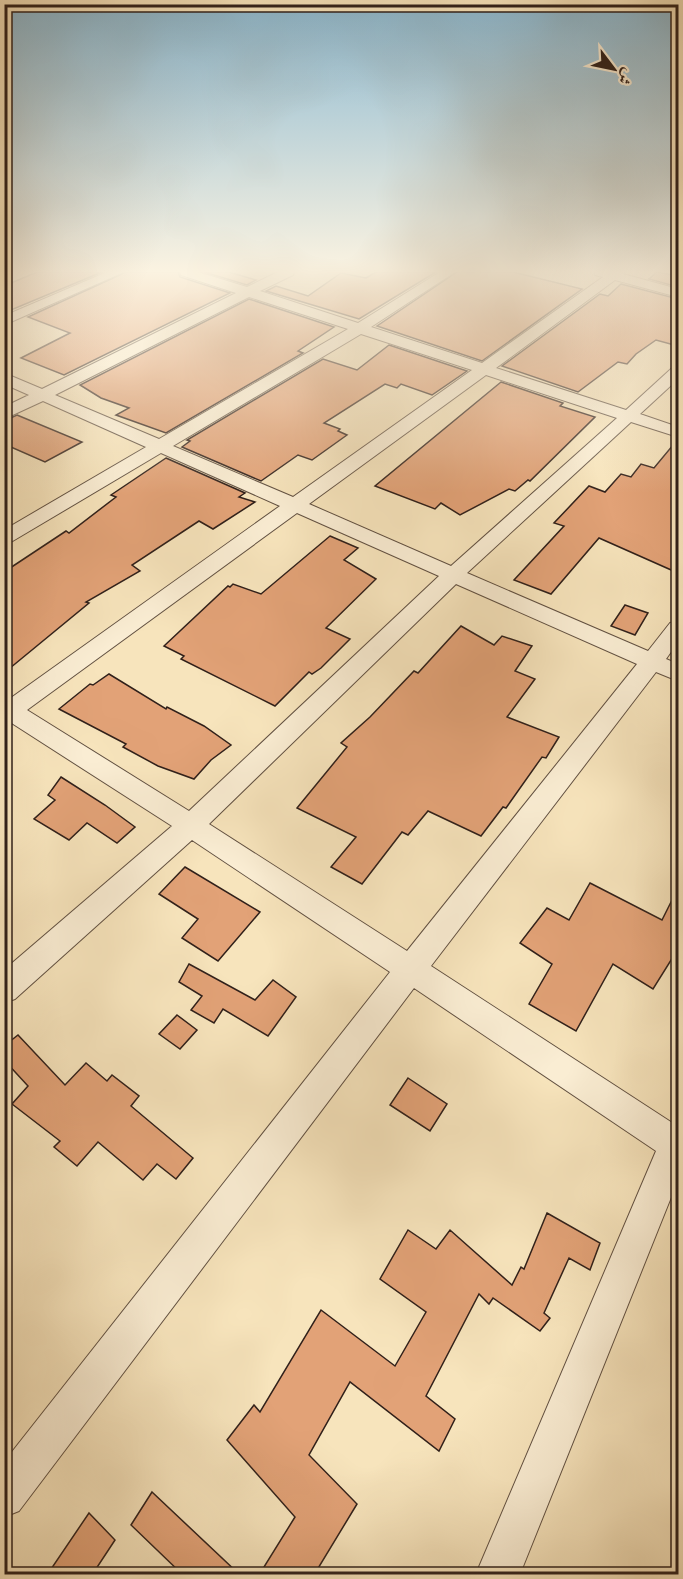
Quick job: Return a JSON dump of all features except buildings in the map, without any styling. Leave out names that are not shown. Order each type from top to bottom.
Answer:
[{"type":"street","points":[[4,414],[140,346]]},
{"type":"street","points":[[4,538],[331,346]]},
{"type":"street","points":[[410,346],[678,432]]},
{"type":"street","points":[[498,1575],[677,1143],[191,825],[6,711],[513,346]]},
{"type":"street","points":[[4,989],[191,825],[454,574],[678,371]]},
{"type":"street","points":[[4,378],[665,667]]},
{"type":"street","points":[[4,1496],[410,970],[665,667],[678,628]]}]
